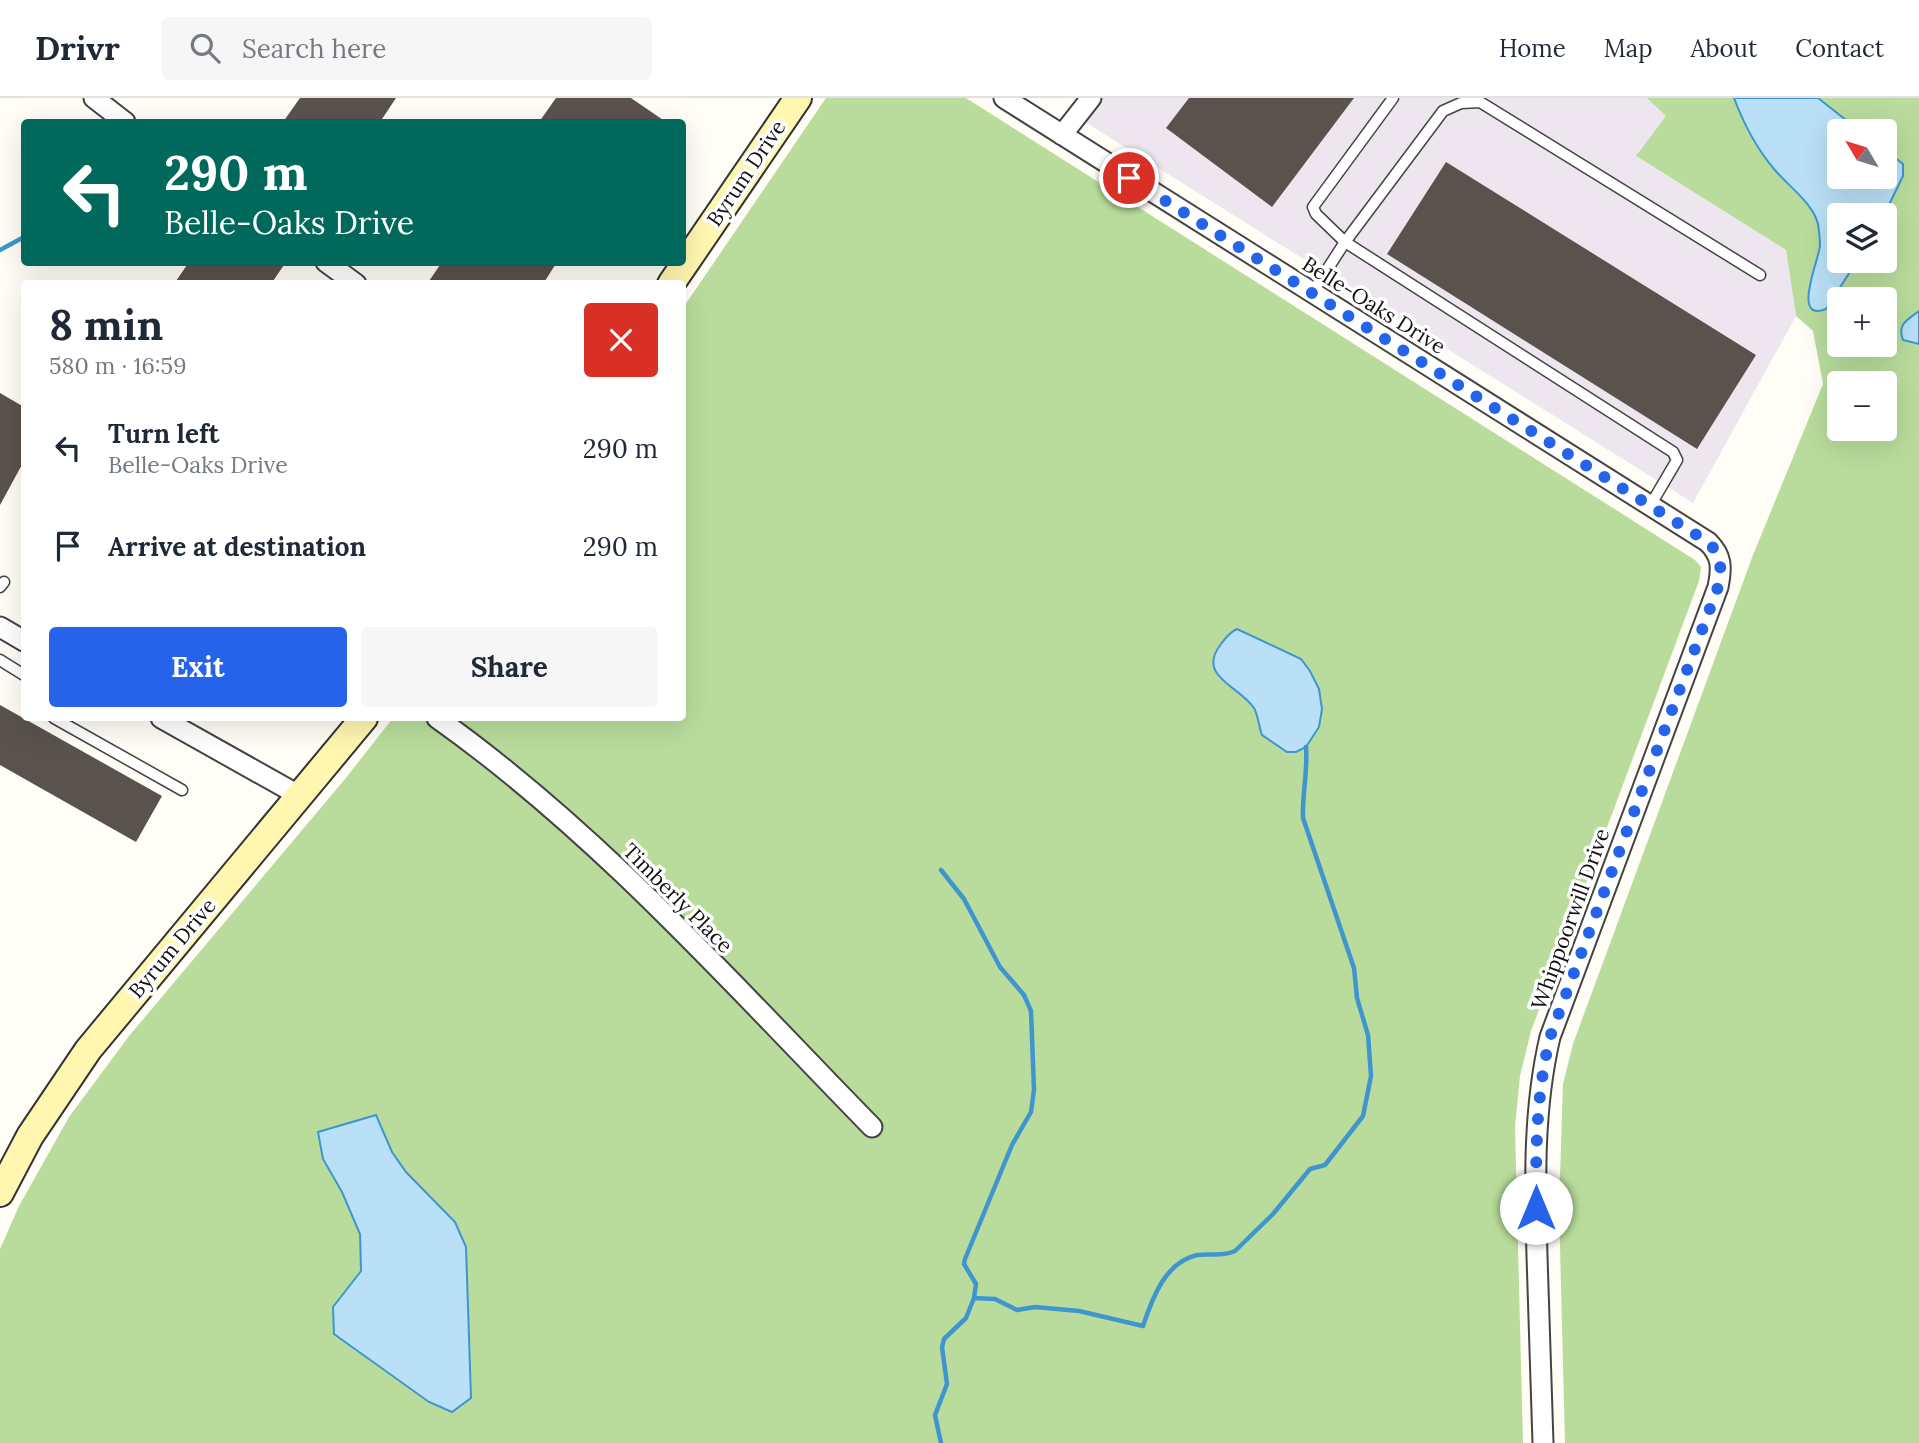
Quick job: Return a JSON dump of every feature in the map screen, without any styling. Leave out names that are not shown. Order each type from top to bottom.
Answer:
[{"type":"street","points":[[94,98],[121,119]]},
{"type":"street","name":"Byrum Drive","points":[[686,262],[798,98]]},
{"type":"street","name":"Belle-Oaks Drive","points":[[1004,98],[1708,542],[1717,552]]},
{"type":"street","points":[[1062,135],[1091,98]]},
{"type":"street","points":[[331,266],[351,280]]},
{"type":"street","name":"Whippoorwill Drive","points":[[1543,1443],[1536,1208],[1536,1127],[1540,1080],[1550,1037],[1718,587],[1722,563],[1717,552]]},
{"type":"street","points":[[0,627],[21,639]]},
{"type":"street","points":[[166,721],[300,796]]},
{"type":"street","name":"Byrum Drive","points":[[0,1193],[37,1125],[88,1050],[362,721]]},
{"type":"street","name":"Timberly Place","points":[[441,721],[516,777],[565,819],[687,938],[872,1126]]},
{"type":"lane","points":[[1392,98],[1318,198],[1313,208],[1316,215],[1345,242],[1673,452],[1677,460],[1650,507]]},
{"type":"lane","points":[[1312,293],[1345,242],[1443,111],[1461,103],[1480,102],[1760,275]]},
{"type":"lane","points":[[0,660],[21,672]]},
{"type":"lane","points":[[59,721],[181,790]]},
{"type":"shaded area","points":[[1079,98],[1647,98],[1667,116],[1637,157],[1786,250],[1796,316],[1693,503],[1085,122],[1070,109]]},
{"type":"green space","points":[[826,98],[966,98],[1695,560],[1701,567],[1699,581],[1531,1031],[1520,1076],[1515,1127],[1523,1443],[0,1443],[0,1249],[19,1206],[69,1117],[129,1036],[391,721],[686,721],[686,304]]},
{"type":"green space","points":[[1647,98],[1919,98],[1919,1443],[1565,1443],[1559,1207],[1563,1084],[1573,1044],[1753,555],[1823,384],[1813,331],[1796,316],[1786,250],[1636,156],[1666,116]]},
{"type":"water","points":[[1734,98],[1818,98],[1845,119],[1827,119],[1827,189],[1897,189],[1890,203],[1827,203],[1827,273],[1849,273],[1840,287],[1827,287],[1826,309],[1816,311],[1810,307],[1808,299],[1820,246],[1815,216],[1762,153]]},
{"type":"water","points":[[1897,159],[1903,164],[1903,176],[1897,188]]},
{"type":"water","points":[[1919,311],[1919,344],[1903,340],[1902,326]]},
{"type":"water","points":[[1237,629],[1301,659],[1310,671],[1319,689],[1322,709],[1319,727],[1306,747],[1296,752],[1287,752],[1262,735],[1254,708],[1216,672],[1213,664],[1215,655],[1226,637]]},
{"type":"water","points":[[376,1115],[392,1152],[406,1172],[455,1222],[466,1247],[471,1398],[452,1412],[429,1402],[334,1334],[333,1307],[361,1271],[360,1234],[342,1192],[323,1159],[318,1132]]},
{"type":"building","points":[[300,98],[396,98],[382,119],[285,119]]},
{"type":"building","points":[[556,98],[631,98],[662,119],[541,119]]},
{"type":"building","points":[[1189,98],[1354,98],[1272,207],[1166,128]]},
{"type":"building","points":[[1446,162],[1756,355],[1697,449],[1387,254]]},
{"type":"building","points":[[186,266],[283,266],[274,280],[177,280]]},
{"type":"building","points":[[439,266],[554,266],[546,280],[430,280]]},
{"type":"building","points":[[0,393],[21,405],[21,466],[0,505]]},
{"type":"building","points":[[0,705],[21,717],[21,721],[28,721],[162,796],[136,842],[0,765]]},
{"type":"waterway","points":[[0,250],[21,239]]},
{"type":"waterway","points":[[974,1298],[995,1299],[1017,1310],[1035,1307],[1079,1311],[1143,1326],[1161,1283],[1176,1265],[1197,1255],[1235,1251],[1273,1214],[1310,1169],[1325,1165],[1363,1116],[1371,1076],[1368,1035],[1357,998],[1354,968],[1303,818],[1306,747]]},
{"type":"waterway","points":[[941,870],[964,899],[1000,967],[1024,995],[1031,1011],[1034,1090],[1031,1112],[1012,1145],[965,1259],[964,1264],[976,1284],[966,1318],[944,1339],[942,1347],[947,1384],[935,1415],[941,1443]]},
{"type":"route","points":[[1129,178],[1708,542],[1720,557],[1722,563],[1718,587],[1550,1037],[1537,1108],[1536,1208]]}]
